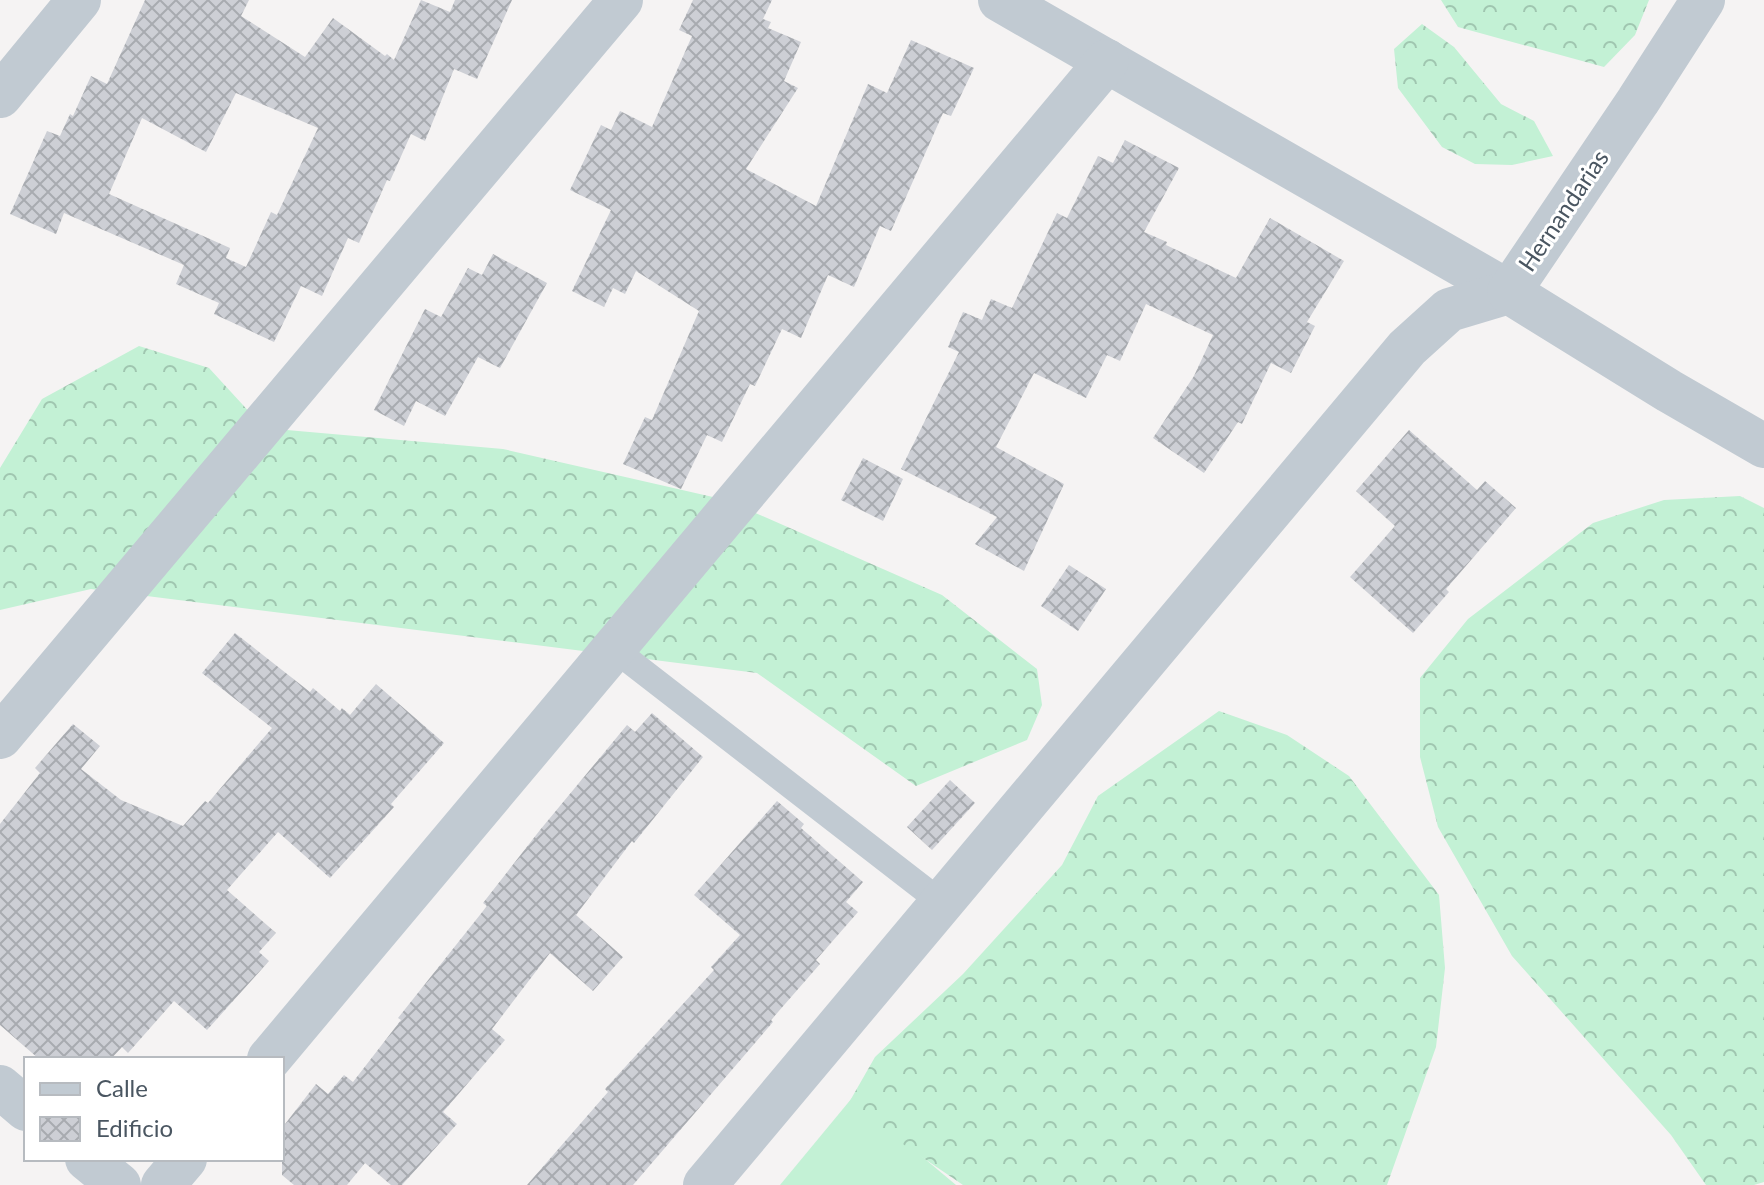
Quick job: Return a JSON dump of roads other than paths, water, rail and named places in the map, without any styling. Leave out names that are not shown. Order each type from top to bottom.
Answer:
[{"type":"street","points":[[0,96],[79,0]]},
{"type":"street","points":[[0,737],[621,0]]},
{"type":"street","points":[[1000,0],[1509,292]]},
{"type":"street","name":"Hernandarias","points":[[1703,0],[1509,292],[1764,446]]},
{"type":"street","points":[[271,1057],[1107,61]]},
{"type":"street","points":[[705,1185],[1407,348],[1449,310],[1509,292]]},
{"type":"street","points":[[0,1087],[24,1107]]},
{"type":"street","points":[[89,1161],[119,1185]]},
{"type":"street","points":[[163,1185],[183,1161]]},
{"type":"lane","points":[[614,649],[942,903]]}]
